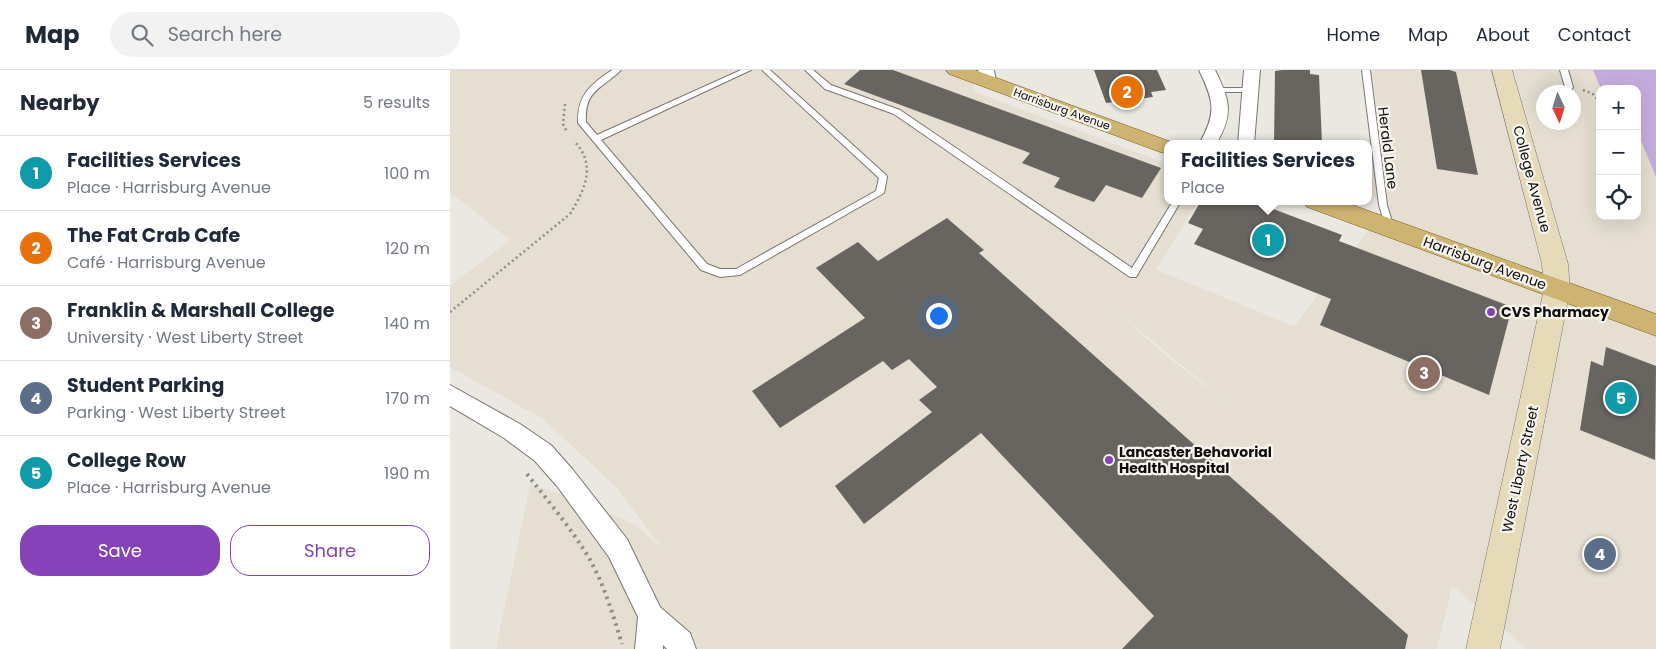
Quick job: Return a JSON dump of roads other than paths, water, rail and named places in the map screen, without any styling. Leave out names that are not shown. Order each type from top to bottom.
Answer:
[{"type":"main road","name":"Harrisburg Avenue","points":[[956,70],[987,76],[1164,145]]},
{"type":"main road","name":"College Avenue","points":[[1502,70],[1555,264],[1557,289]]},
{"type":"main road","name":"Harrisburg Avenue","points":[[1326,205],[1656,325]]},
{"type":"main road","name":"West Liberty Street","points":[[1483,649],[1557,289]]},
{"type":"street","points":[[1206,70],[1217,90],[1221,104],[1221,118],[1209,140]]},
{"type":"street","points":[[1246,140],[1252,70]]},
{"type":"street","points":[[450,394],[512,431],[544,453],[618,548],[651,616],[680,643],[682,649]]},
{"type":"street","points":[[649,649],[651,616]]},
{"type":"lane","points":[[616,70],[596,84],[586,96],[580,111],[582,123],[704,267],[720,272],[737,272],[880,192],[883,177],[766,70]]},
{"type":"lane","points":[[596,139],[748,70]]},
{"type":"lane","points":[[809,70],[828,87],[897,112],[1133,274],[1175,205]]},
{"type":"lane","name":"Herald Lane","points":[[1366,70],[1383,205],[1390,228]]},
{"type":"lane","points":[[1564,70],[1568,85]]},
{"type":"lane","points":[[1217,90],[1251,90]]},
{"type":"place","name":"The Fat Crab Cafe","points":[[1127,92]]},
{"type":"place","name":"Facilities Services","points":[[1268,240]]},
{"type":"place","name":"CVS Pharmacy","points":[[1491,312]]},
{"type":"place","name":"Franklin & Marshall College","points":[[1424,373]]},
{"type":"place","name":"College Row","points":[[1621,398]]},
{"type":"place","name":"Lancaster Behavorial Health Hospital","points":[[1109,460]]},
{"type":"place","name":"Student Parking","points":[[1600,554]]}]
